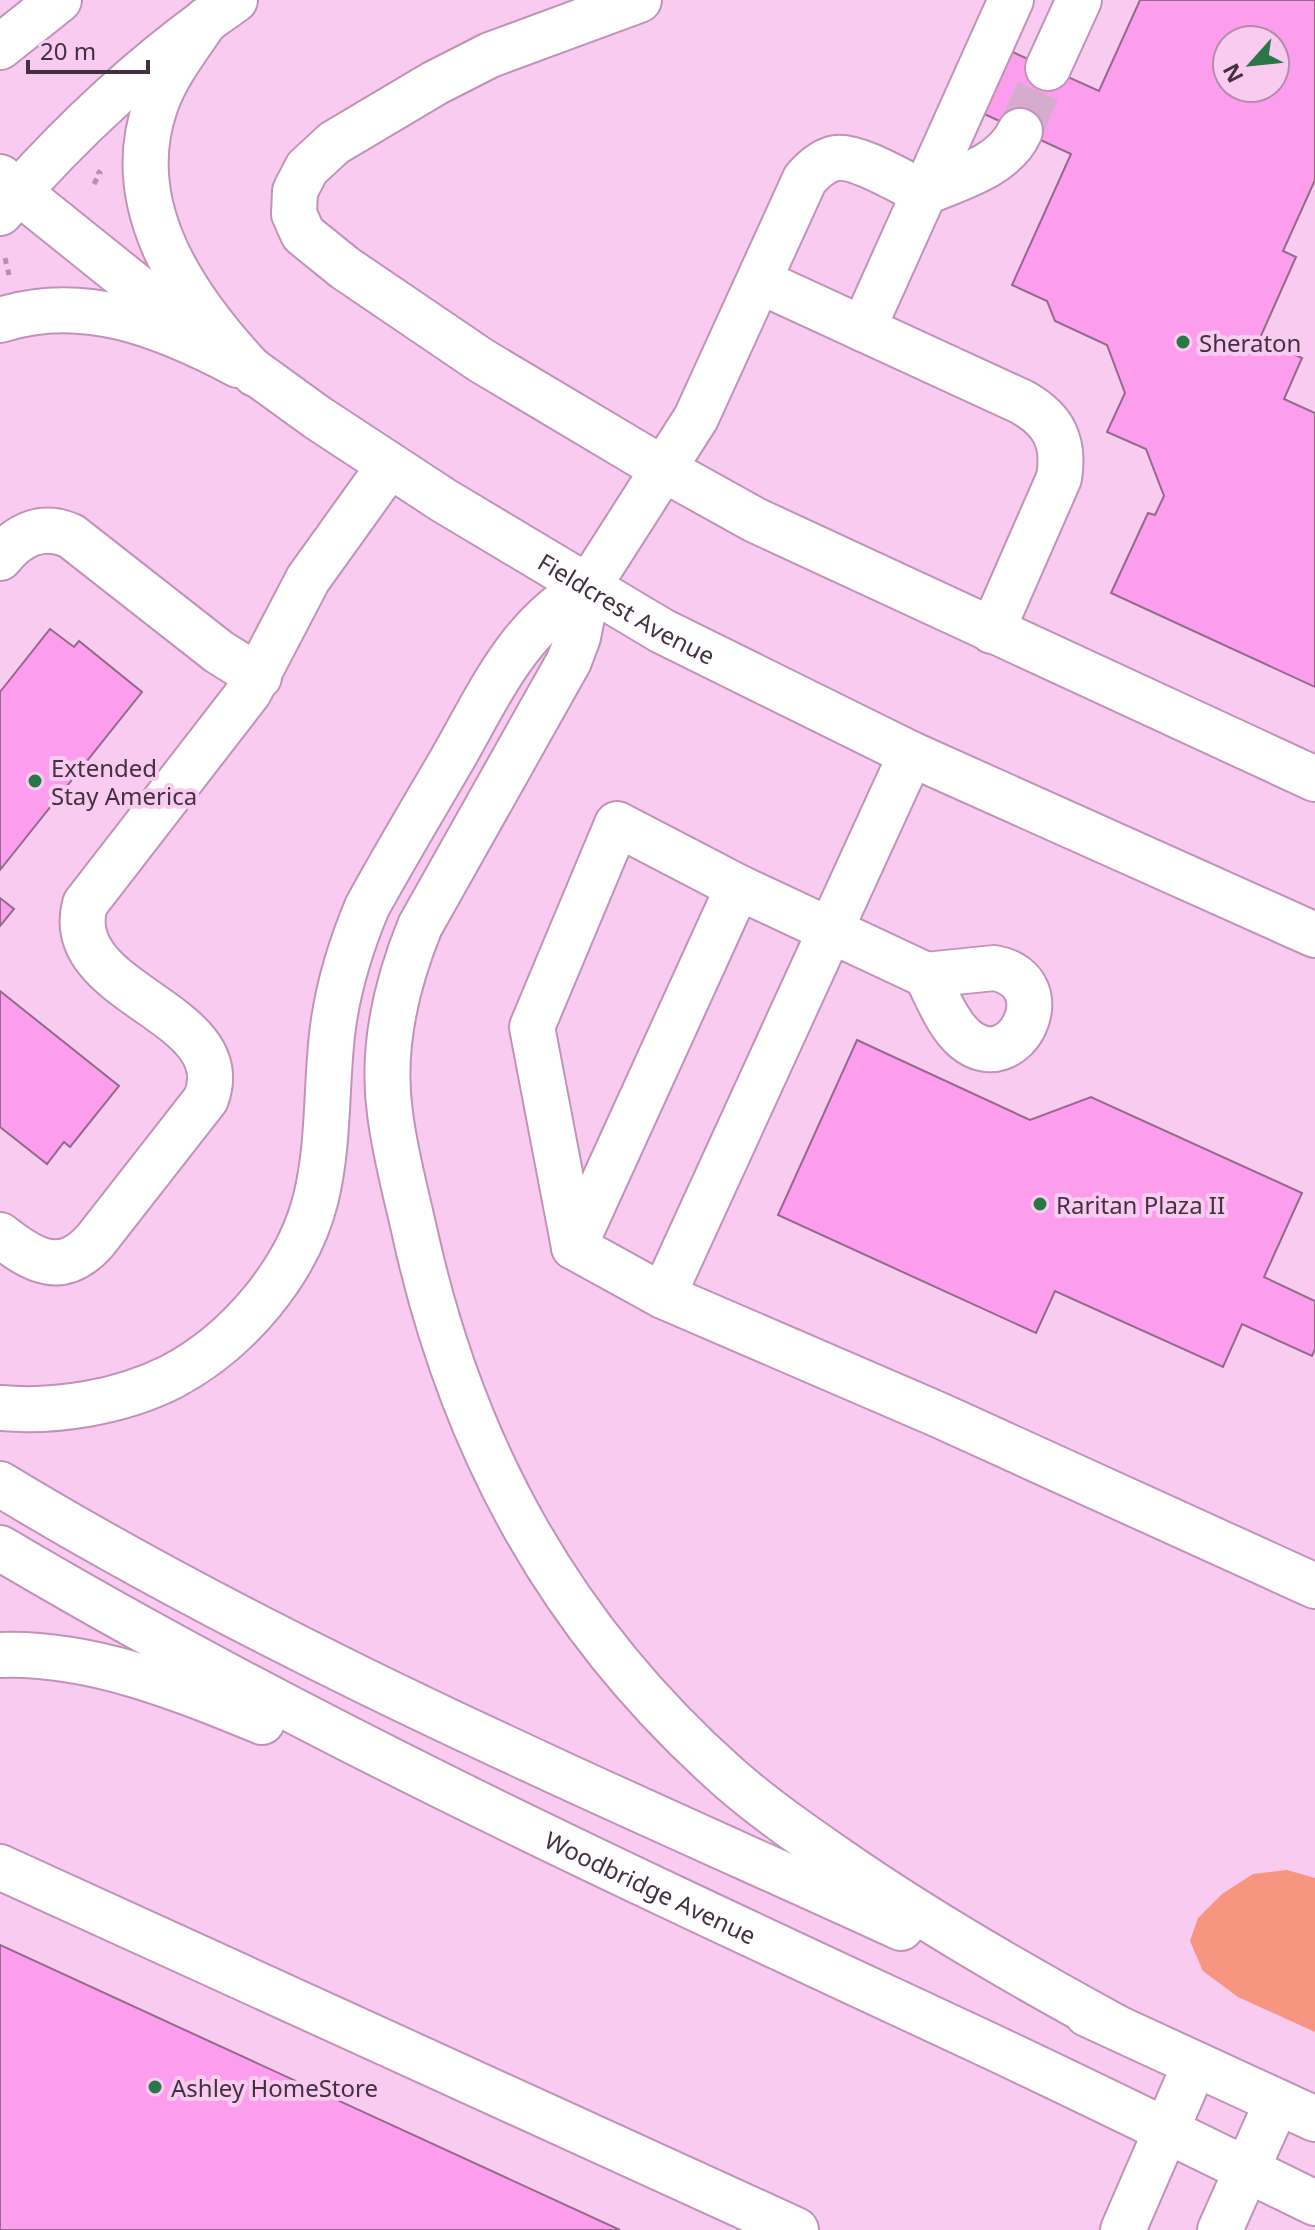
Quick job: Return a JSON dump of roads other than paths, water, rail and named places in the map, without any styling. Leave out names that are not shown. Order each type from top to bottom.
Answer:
[{"type":"main road","points":[[0,47],[59,0]]},
{"type":"main road","points":[[639,0],[490,55],[384,112],[318,156],[300,178],[293,204],[297,224],[303,234],[345,268],[482,361],[665,470],[776,531],[1315,779]]},
{"type":"main road","points":[[863,329],[1011,0]]},
{"type":"main road","points":[[1048,68],[1079,0]]},
{"type":"main road","points":[[6,194],[109,100],[220,10]]},
{"type":"main road","points":[[220,10],[173,69],[157,101],[145,150],[147,195],[153,221],[177,274],[213,327],[255,374]]},
{"type":"main road","points":[[1020,131],[1009,149],[992,163],[924,193],[855,160],[837,158],[828,161],[805,179],[706,399],[665,470],[588,587],[569,661],[420,926],[405,966],[392,1020],[388,1049],[389,1111],[428,1293],[457,1382],[492,1467],[555,1578],[639,1686],[697,1748],[760,1804],[866,1879],[994,1960],[1114,2026]]},
{"type":"main road","name":"Fieldcrest Avenue","points":[[6,194],[255,374],[389,466],[682,642],[911,754],[1315,935]]},
{"type":"main road","points":[[759,281],[1022,402],[1042,416],[1058,438],[1062,451],[1059,478],[992,631]]},
{"type":"main road","points":[[0,320],[43,310],[96,311],[157,327],[255,374]]},
{"type":"main road","points":[[0,1235],[21,1252],[39,1261],[64,1261],[82,1253],[95,1241],[206,1099],[210,1072],[202,1048],[94,958],[84,941],[82,915],[89,897],[259,677],[308,579],[389,466]]},
{"type":"main road","points":[[0,558],[14,542],[29,533],[53,530],[71,536],[219,652],[259,677]]},
{"type":"main road","points":[[0,1408],[36,1409],[92,1402],[171,1377],[239,1326],[276,1282],[305,1230],[315,1201],[324,1148],[337,1003],[354,939],[367,907],[512,656],[544,616],[565,599],[588,587]]},
{"type":"main road","points":[[663,1296],[911,754]]},
{"type":"main road","points":[[574,1247],[532,1027],[617,824],[738,887],[926,975]]},
{"type":"main road","points":[[574,1247],[738,887]]},
{"type":"main road","points":[[574,1247],[663,1296],[939,1415],[1315,1586]]},
{"type":"main road","points":[[0,1484],[94,1541],[287,1644],[1296,2110],[1247,2168],[1220,2230]]},
{"type":"main road","name":"Woodbridge Avenue","points":[[0,1548],[316,1724],[574,1852],[1167,2129],[1315,2203]]},
{"type":"main road","points":[[0,1655],[47,1656],[82,1661],[148,1678],[255,1719],[574,1852]]},
{"type":"main road","points":[[8,1871],[796,2230]]},
{"type":"main road","points":[[1123,2230],[1195,2064]]},
{"type":"tunnel","points":[[1020,131],[1048,68]]},
{"type":"place","name":"Sheraton","points":[[1183,342]]},
{"type":"place","name":"Extended Stay America","points":[[35,781]]},
{"type":"place","name":"Raritan Plaza II","points":[[1040,1204]]},
{"type":"place","name":"Ashley HomeStore","points":[[155,2087]]}]
